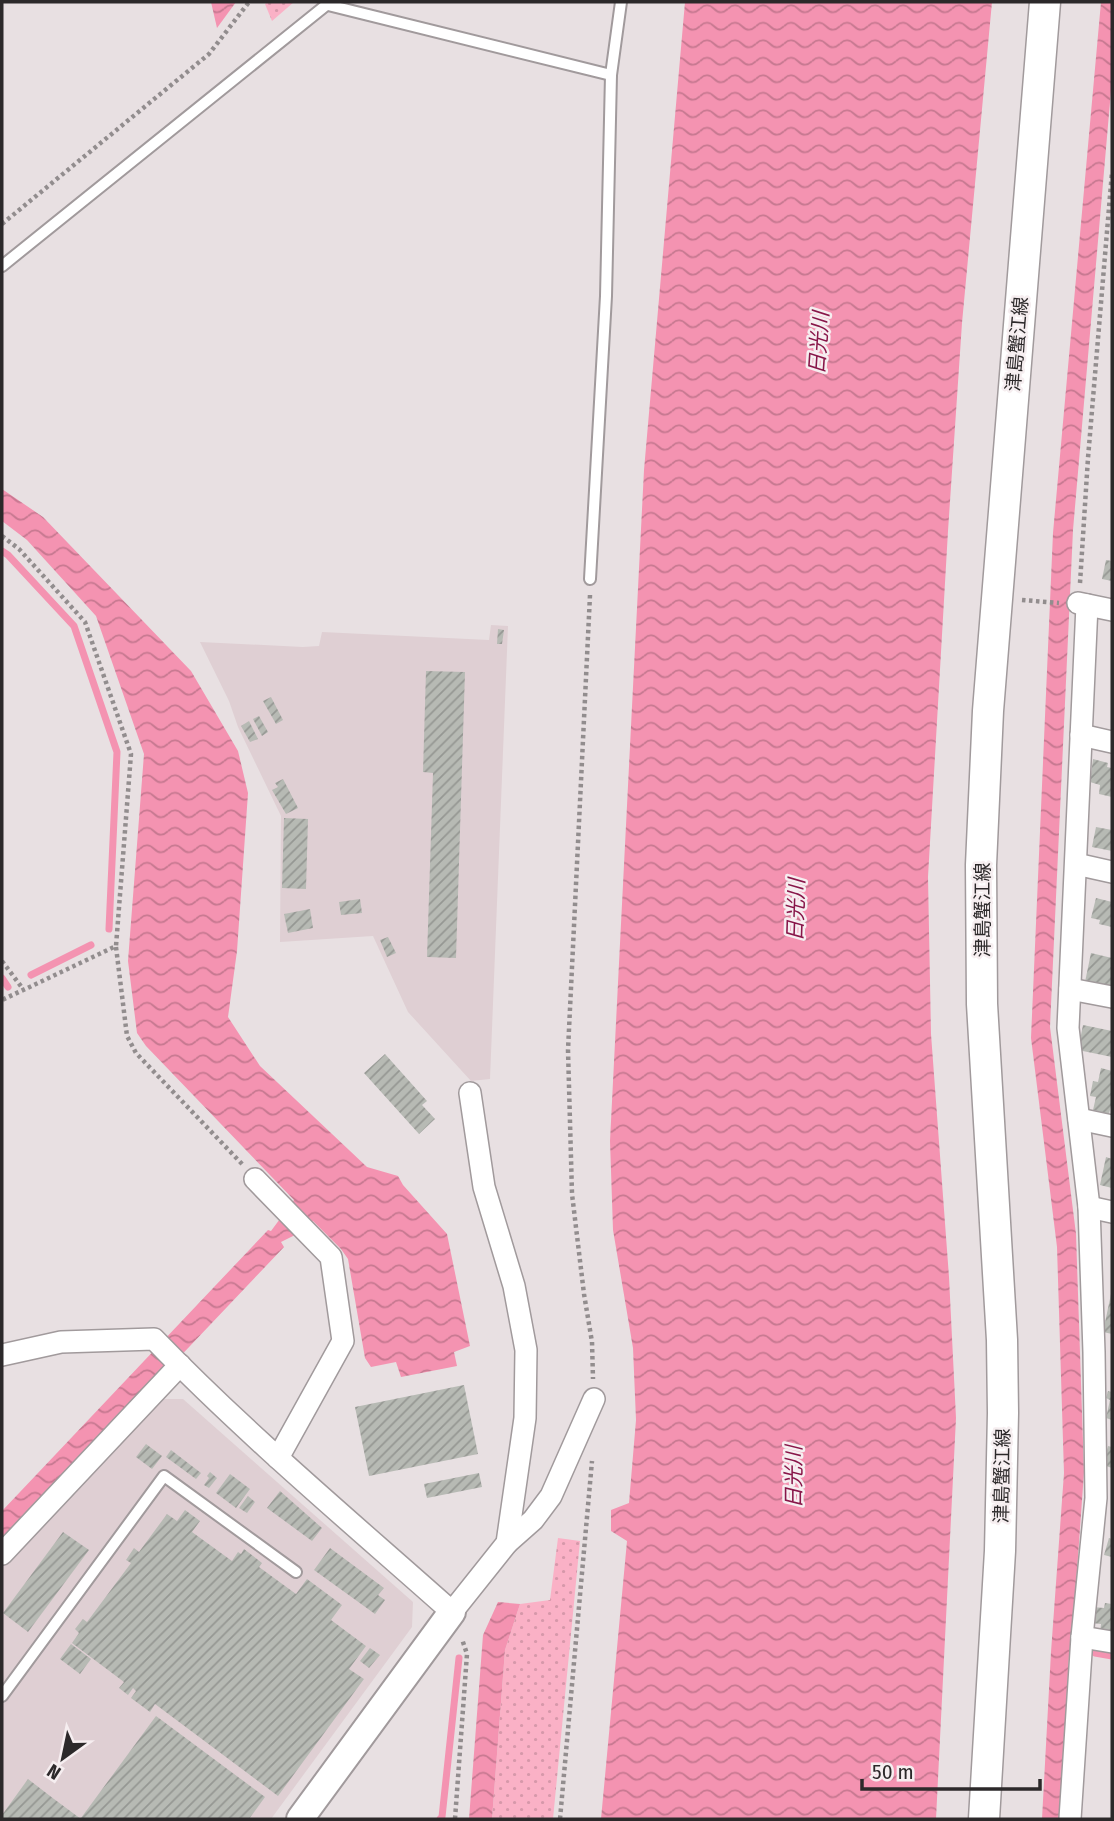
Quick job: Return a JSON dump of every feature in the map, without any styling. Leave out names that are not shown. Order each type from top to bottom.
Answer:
[{"type":"main road","name":"津島蟹江線","points":[[984,1819],[1000,1550],[1003,1413],[1002,1340],[982,1004],[981,866],[988,711],[1045,2]]},
{"type":"street","points":[[1070,1819],[1082,1637],[1104,1499],[1103,1354],[1068,1028],[1081,735],[1082,604],[1112,610]]},
{"type":"street","points":[[1081,735],[1112,742]]},
{"type":"street","points":[[1076,864],[1112,872]]},
{"type":"street","points":[[1070,989],[1112,997]]},
{"type":"street","points":[[470,1093],[484,1186],[514,1286],[526,1350],[525,1418],[507,1543]]},
{"type":"street","points":[[1079,1119],[1112,1126]]},
{"type":"street","points":[[256,1179],[331,1257],[343,1341],[278,1458]]},
{"type":"street","points":[[1089,1207],[1112,1212]]},
{"type":"street","points":[[2,1355],[61,1342],[155,1339],[278,1458],[452,1612]]},
{"type":"street","points":[[2,1554],[178,1363]]},
{"type":"street","points":[[300,1819],[452,1612],[507,1543],[533,1520],[551,1496],[594,1399]]},
{"type":"street","points":[[1082,1637],[1112,1642]]},
{"type":"lane","points":[[590,579],[606,296],[611,75],[621,2]]},
{"type":"lane","points":[[2,266],[329,4],[611,75]]},
{"type":"lane","points":[[2,1696],[164,1476],[296,1572]]},
{"type":"path","points":[[2,224],[209,54],[249,2]]},
{"type":"path","points":[[1082,604],[1089,445],[1112,172]]},
{"type":"path","points":[[2,536],[19,549],[85,622],[131,754],[116,946],[127,1036],[136,1053],[256,1179]]},
{"type":"path","points":[[590,579],[568,1050],[572,1194],[592,1342],[594,1399]]},
{"type":"path","points":[[2,1000],[116,946]]},
{"type":"path","points":[[2,961],[23,989]]},
{"type":"path","points":[[560,1819],[592,1456]]},
{"type":"path","points":[[452,1612],[467,1654],[456,1819]]},
{"type":"shaded area","points":[[294,2],[272,21],[265,4]]},
{"type":"shaded area","points":[[491,625],[508,626],[490,1079],[471,1081],[408,1012],[373,936],[280,942],[281,816],[200,642],[319,646],[322,632],[489,640]]},
{"type":"shaded area","points":[[158,1399],[183,1399],[413,1602],[412,1627],[271,1819],[2,1819],[2,1566]]},
{"type":"shaded area","points":[[558,1538],[580,1541],[553,1819],[492,1819],[505,1650],[520,1604],[550,1600]]},
{"type":"water","points":[[211,2],[236,2],[217,28]]},
{"type":"water","name":"日光川","points":[[685,2],[992,2],[962,323],[928,877],[931,1034],[949,1277],[956,1418],[936,1819],[601,1819],[627,1541],[611,1531],[611,1510],[629,1503],[636,1420],[633,1348],[613,1230],[610,1141],[644,470]]},
{"type":"water","points":[[1101,2],[1112,2],[1112,79],[1073,530],[1050,1027],[1076,1234],[1084,1472],[1069,1655],[1060,1819],[1042,1819],[1064,1473],[1057,1247],[1031,1038],[1053,533]]},
{"type":"water","points":[[2,489],[43,517],[191,671],[238,751],[248,793],[237,951],[228,1017],[260,1066],[367,1167],[398,1176],[447,1234],[470,1346],[454,1352],[457,1366],[401,1377],[396,1362],[371,1367],[365,1358],[348,1259],[313,1221],[281,1242],[284,1247],[2,1544],[2,1511],[268,1230],[271,1231],[294,1200],[146,1046],[137,1033],[128,961],[144,754],[96,616],[27,540],[2,521]]},
{"type":"water","points":[[498,1602],[520,1604],[505,1650],[492,1819],[469,1819],[483,1635]]},
{"type":"building","points":[[1106,560],[1112,561],[1112,581],[1102,579]]},
{"type":"building","points":[[498,629],[504,630],[502,644],[497,644]]},
{"type":"building","points":[[426,671],[465,672],[456,958],[427,957],[433,773],[423,772]]},
{"type":"building","points":[[271,697],[283,720],[276,724],[263,701]]},
{"type":"building","points":[[259,716],[268,732],[262,736],[253,719]]},
{"type":"building","points":[[249,721],[258,739],[250,742],[241,726]]},
{"type":"building","points":[[1093,759],[1108,763],[1107,767],[1112,768],[1112,797],[1099,794],[1100,785],[1090,782]]},
{"type":"building","points":[[283,779],[298,808],[286,814],[272,790],[278,787],[275,783]]},
{"type":"building","points":[[284,818],[308,819],[306,889],[282,888]]},
{"type":"building","points":[[1096,827],[1112,830],[1112,851],[1092,847]]},
{"type":"building","points":[[1096,898],[1112,902],[1112,927],[1099,924],[1100,920],[1091,918]]},
{"type":"building","points":[[360,899],[362,913],[341,915],[339,902]]},
{"type":"building","points":[[310,909],[313,928],[288,933],[284,914]]},
{"type":"building","points":[[388,937],[396,953],[387,957],[380,940]]},
{"type":"building","points":[[1091,953],[1112,958],[1112,988],[1085,982]]},
{"type":"building","points":[[1083,1025],[1112,1031],[1112,1057],[1078,1050]]},
{"type":"building","points":[[385,1054],[427,1101],[422,1105],[435,1119],[419,1134],[364,1073]]},
{"type":"building","points":[[1101,1068],[1112,1071],[1109,1114],[1093,1110],[1096,1097],[1090,1096],[1093,1081],[1098,1082]]},
{"type":"building","points":[[1106,1157],[1112,1159],[1112,1188],[1100,1185]]},
{"type":"building","points":[[1112,1294],[1112,1334],[1103,1332]]},
{"type":"building","points":[[464,1385],[478,1454],[369,1476],[355,1407]]},
{"type":"building","points":[[1108,1391],[1112,1392],[1112,1420],[1106,1418],[1110,1400],[1106,1398]]},
{"type":"building","points":[[146,1444],[162,1456],[152,1469],[136,1457]]},
{"type":"building","points":[[1108,1446],[1112,1447],[1112,1468],[1103,1465]]},
{"type":"building","points":[[171,1450],[201,1473],[196,1479],[166,1457]]},
{"type":"building","points":[[210,1472],[217,1478],[209,1488],[204,1485]]},
{"type":"building","points":[[479,1473],[482,1487],[427,1498],[424,1484]]},
{"type":"building","points":[[230,1474],[250,1489],[236,1508],[216,1493]]},
{"type":"building","points":[[280,1491],[322,1528],[312,1541],[267,1508]]},
{"type":"building","points":[[248,1496],[255,1502],[247,1513],[239,1508]]},
{"type":"building","points":[[185,1510],[200,1521],[192,1532],[232,1561],[238,1552],[241,1554],[244,1549],[262,1563],[259,1567],[296,1594],[307,1579],[342,1605],[331,1620],[366,1646],[349,1669],[364,1679],[278,1796],[155,1704],[150,1712],[131,1698],[136,1691],[133,1688],[128,1695],[119,1688],[124,1682],[72,1643],[79,1633],[75,1629],[83,1619],[87,1622],[131,1563],[126,1560],[134,1548],[139,1552],[167,1514],[177,1521]]},
{"type":"building","points":[[63,1532],[89,1550],[28,1632],[3,1613]]},
{"type":"building","points":[[1109,1538],[1112,1539],[1112,1557],[1104,1555]]},
{"type":"building","points":[[330,1548],[384,1588],[378,1595],[385,1600],[375,1614],[314,1570]]},
{"type":"building","points":[[1105,1603],[1112,1604],[1112,1633],[1100,1632],[1101,1624],[1091,1623],[1093,1607],[1104,1608]]},
{"type":"building","points":[[71,1644],[91,1659],[80,1674],[60,1659]]},
{"type":"building","points":[[370,1648],[380,1655],[369,1668],[360,1661]]},
{"type":"building","points":[[156,1716],[265,1797],[249,1819],[81,1818]]},
{"type":"building","points":[[28,1779],[81,1819],[2,1819],[2,1815]]},
{"type":"waterway","points":[[2,551],[74,626],[117,752],[109,929]]},
{"type":"waterway","points":[[31,975],[91,945]]},
{"type":"waterway","points":[[2,978],[8,987]]},
{"type":"waterway","points":[[1095,1653],[1112,1656]]},
{"type":"waterway","points":[[440,1819],[459,1658]]}]
